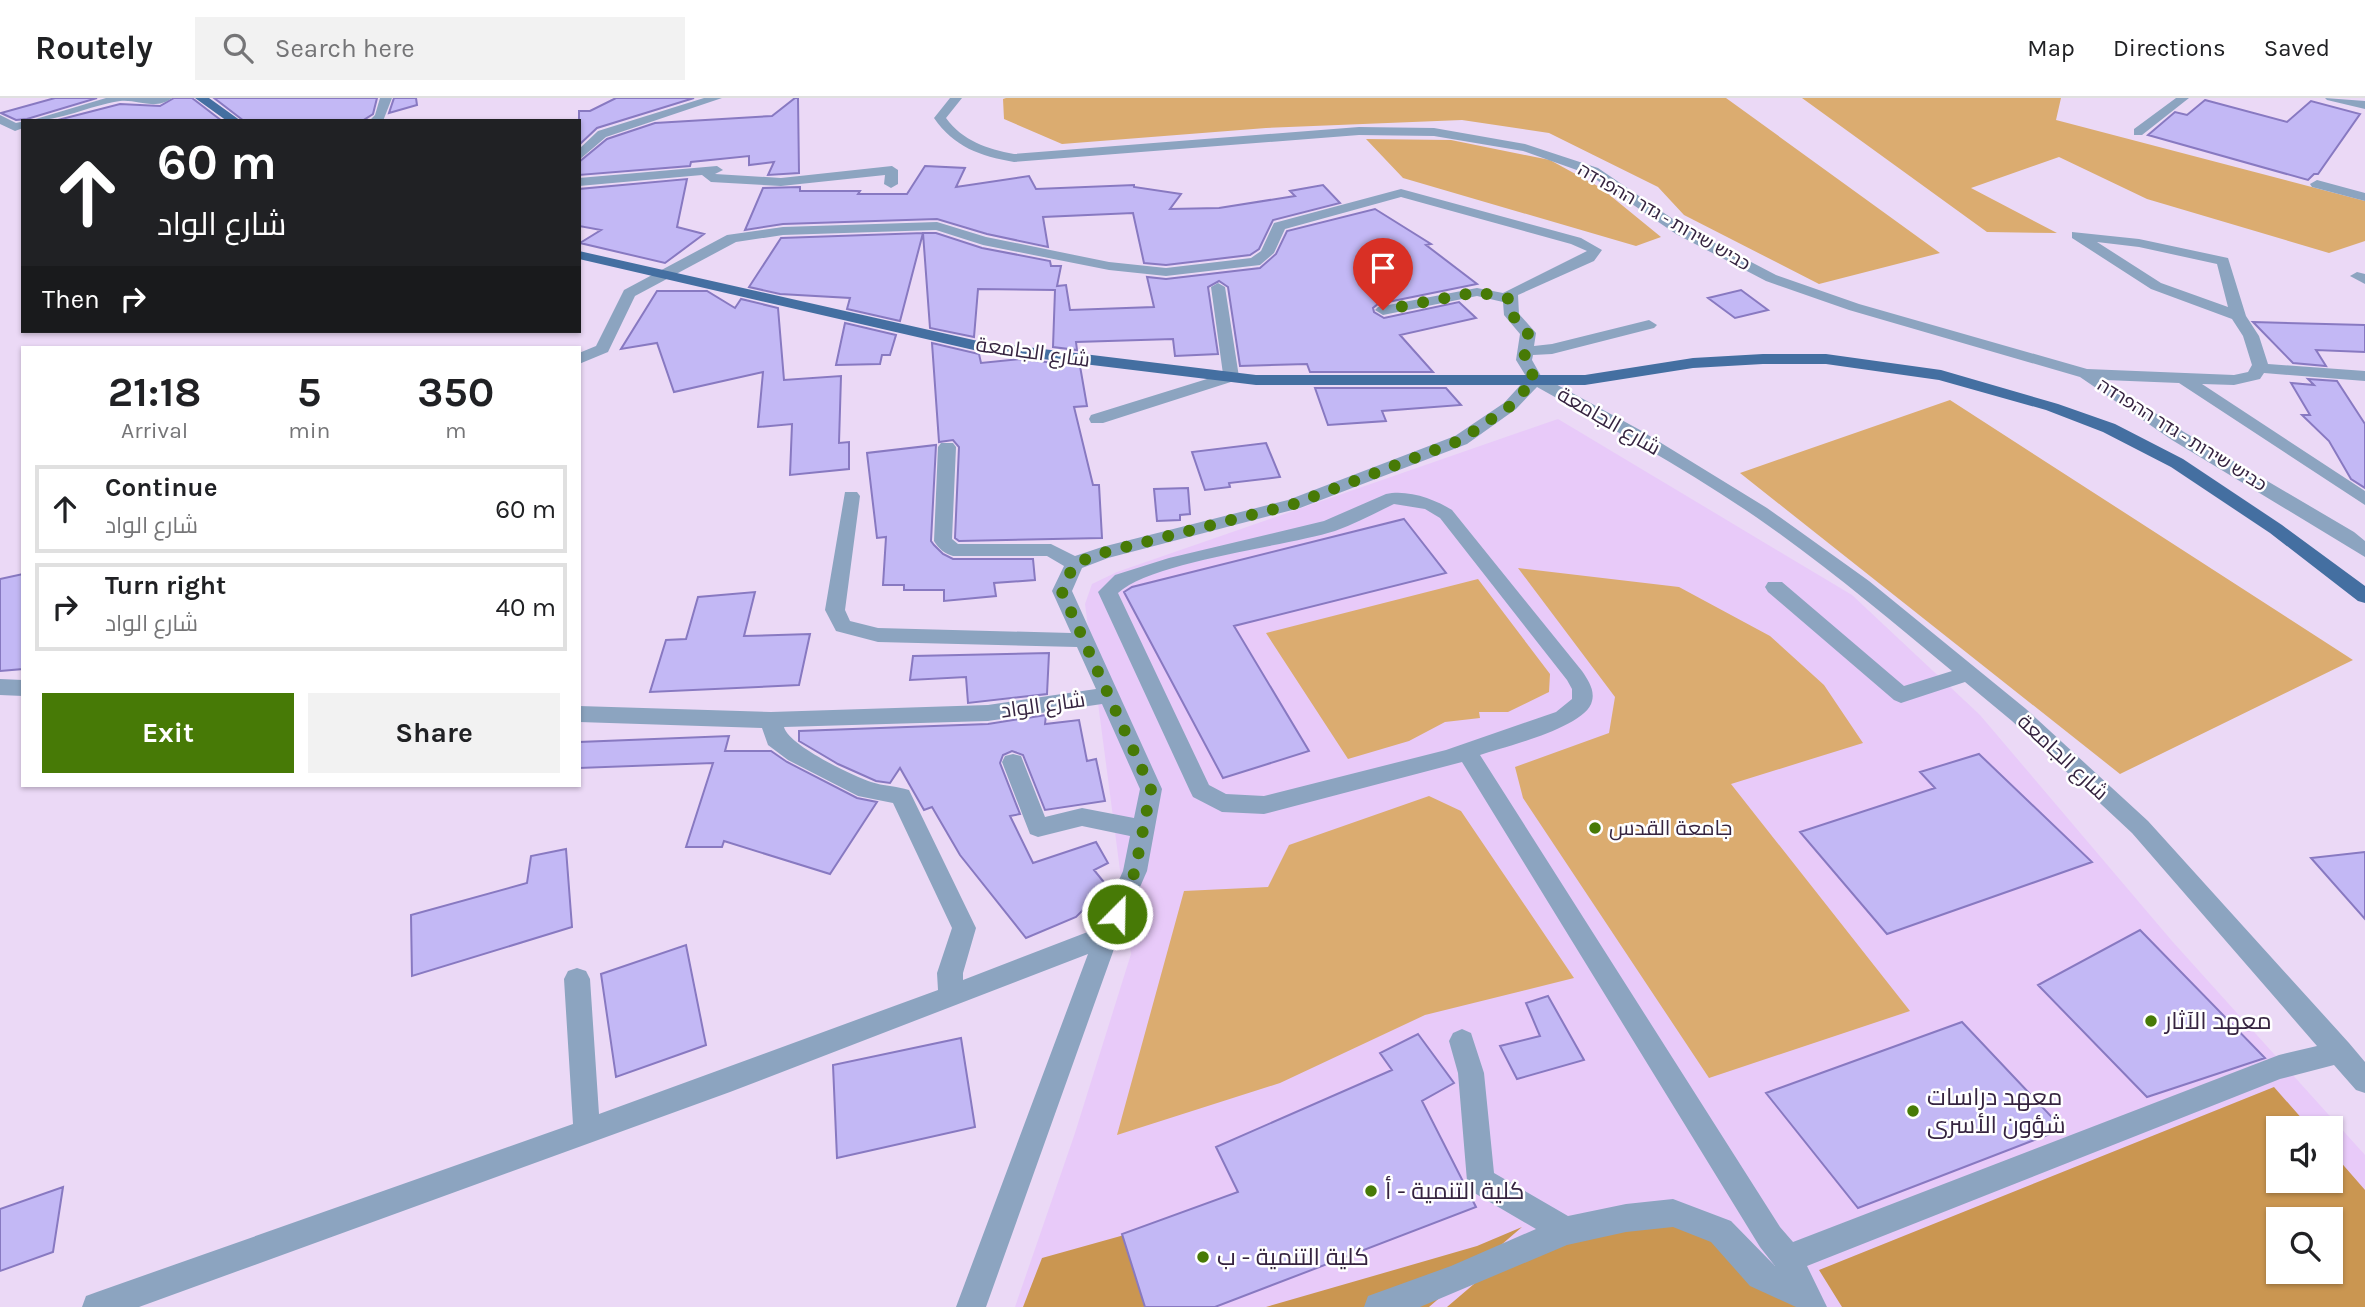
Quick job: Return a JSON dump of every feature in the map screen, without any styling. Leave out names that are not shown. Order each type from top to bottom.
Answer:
[{"type":"main road","points":[[201,98],[233,119]]},
{"type":"main road","name":"شارع الجامعة","points":[[581,255],[978,346],[1256,380],[1535,379]]},
{"type":"main road","points":[[1535,379],[1682,354],[1734,349],[1825,350],[1904,358],[1990,375],[2073,401],[2146,431],[2239,485],[2365,580]]},
{"type":"main road","points":[[1535,379],[1585,380],[1693,363],[1763,359],[1826,359],[1941,374],[2064,411],[2109,428],[2177,463],[2276,529],[2365,596]]},
{"type":"street","points":[[42,119],[119,98]]},
{"type":"street","points":[[126,98],[147,102],[166,98]]},
{"type":"street","points":[[378,119],[382,117],[386,98]]},
{"type":"street","points":[[581,154],[602,134],[716,98]]},
{"type":"street","name":"כביש שירות - גדר ההפרדה","points":[[956,98],[940,118],[946,129],[966,145],[987,154],[1014,158],[1359,131],[1434,132],[1525,148],[1592,171],[1681,231],[1771,278],[1854,307],[2086,374],[2178,436],[2347,536],[2365,551]]},
{"type":"street","points":[[2138,132],[2183,98]]},
{"type":"street","points":[[2331,98],[2365,105]]},
{"type":"street","points":[[0,119],[15,127],[21,125]]},
{"type":"street","points":[[581,131],[602,134]]},
{"type":"street","points":[[581,182],[726,170]]},
{"type":"street","points":[[705,171],[711,178],[781,182],[892,170],[891,184]]},
{"type":"street","points":[[2317,184],[2365,197]]},
{"type":"street","points":[[581,358],[602,349],[629,293],[732,238],[783,231],[937,226],[983,241],[1096,264],[1166,272],[1255,262],[1267,253],[1279,226],[1401,193],[1418,195],[1564,238],[1595,250],[1589,258],[1510,293],[1512,315],[1528,333],[1524,360],[1535,379],[1510,406],[1461,440],[1294,504],[1102,553],[1074,564],[1051,550],[953,550],[943,541],[947,447]]},
{"type":"street","points":[[2086,374],[2234,380],[2254,376],[2259,368],[2251,336],[2238,316],[2223,261],[2139,243],[2077,235],[2156,286],[2238,316]]},
{"type":"street","points":[[1097,419],[1231,377],[1218,287]]},
{"type":"street","points":[[1383,310],[1477,292],[1510,299]]},
{"type":"street","points":[[1525,351],[1552,349],[1648,325]]},
{"type":"street","points":[[2259,368],[2365,376]]},
{"type":"street","points":[[2182,377],[2365,499]]},
{"type":"street","name":"شارع الجامعة","points":[[1535,379],[1634,434],[1761,512],[1862,586],[2019,715],[2140,827],[2365,1081]]},
{"type":"street","points":[[851,496],[835,610],[843,626],[878,635],[1085,640]]},
{"type":"street","points":[[1392,498],[1430,504],[1446,514],[1575,676],[1582,689],[1582,702],[1564,718],[1467,752],[1264,805],[1222,803],[1201,791],[1108,593],[1122,579],[1169,564],[1330,526],[1392,498]]},
{"type":"street","name":"شارع الواد","points":[[581,714],[771,720],[988,713],[1111,695],[1062,592],[1074,564]]},
{"type":"street","points":[[1775,587],[1901,695],[1968,673]]},
{"type":"street","points":[[0,687],[21,688]]},
{"type":"street","points":[[971,1307],[1107,935],[1135,871],[1151,789],[1111,695]]},
{"type":"street","points":[[771,720],[776,739],[796,754],[866,790],[901,796],[964,928],[950,973],[951,997]]},
{"type":"street","points":[[1467,752],[1770,1237],[1787,1259],[1808,1301]]},
{"type":"street","points":[[1013,761],[1038,828],[1082,817],[1143,829]]},
{"type":"street","points":[[97,1307],[587,1132],[951,997],[1107,935]]},
{"type":"street","points":[[577,979],[587,1132]]},
{"type":"street","points":[[1462,1041],[1471,1073],[1481,1181],[1566,1231]]},
{"type":"street","points":[[1787,1259],[2279,1067],[2340,1052]]},
{"type":"street","points":[[1380,1307],[1453,1280],[1566,1231],[1626,1218],[1673,1213],[1721,1231],[1761,1275],[1808,1301]]},
{"type":"shaded area","points":[[1726,98],[1940,253],[1819,284],[1684,215],[1658,187],[1549,133],[1462,120],[1266,128],[1062,144],[1004,119],[1003,99]]},
{"type":"shaded area","points":[[1802,98],[2061,98],[2056,120],[2365,201],[2365,241],[2329,253],[2147,199],[2059,157],[1971,188],[2057,233],[1987,232]]},
{"type":"shaded area","points":[[1366,139],[1451,140],[1550,160],[1601,188],[1661,237],[1636,246],[1403,178]]},
{"type":"shaded area","points":[[1950,400],[2353,660],[2120,774],[1740,473]]},
{"type":"shaded area","name":"جامعة القدس","points":[[1558,419],[1852,595],[1980,715],[2172,941],[2330,1116],[2266,1116],[2266,1193],[2343,1193],[2343,1131],[2365,1155],[2365,1307],[1015,1307],[1075,1133],[1131,954],[1085,604],[1092,584],[1117,572]]},
{"type":"shaded area","points":[[1518,568],[1679,587],[1770,636],[1824,685],[1863,743],[1731,784],[1910,1011],[1709,1078],[1523,798],[1515,767],[1609,733],[1615,697]]},
{"type":"shaded area","points":[[1478,579],[1550,674],[1549,692],[1508,712],[1479,712],[1480,718],[1445,722],[1409,741],[1348,759],[1266,633]]},
{"type":"shaded area","points":[[1429,796],[1461,811],[1574,978],[1425,1015],[1280,1083],[1117,1135],[1184,891],[1268,887],[1289,845]]},
{"type":"shaded area","points":[[2274,1087],[2300,1116],[2266,1116],[2266,1193],[2343,1193],[2343,1165],[2365,1190],[2365,1307],[1842,1307],[1819,1270]]},
{"type":"shaded area","points":[[1675,1222],[1718,1238],[1803,1307],[1447,1307],[1535,1232]]},
{"type":"shaded area","points":[[1522,1227],[1429,1307],[1266,1307],[1477,1246]]},
{"type":"shaded area","points":[[1135,1232],[1153,1307],[1023,1307],[1042,1258]]},
{"type":"building","points":[[55,98],[97,98],[27,119],[16,120],[1,113]]},
{"type":"building","points":[[174,98],[192,98],[219,119],[62,119],[120,104],[160,106]]},
{"type":"building","points":[[214,98],[377,98],[373,114],[365,119],[241,119]]},
{"type":"building","points":[[394,98],[416,98],[417,105],[389,113]]},
{"type":"building","points":[[616,98],[694,98],[597,128],[581,143],[579,111],[590,111]]},
{"type":"building","points":[[798,98],[799,173],[768,175],[774,162],[749,165],[749,156],[691,162],[690,166],[581,175],[581,160],[607,139],[655,123],[772,116]]},
{"type":"building","points":[[2205,100],[2287,122],[2311,101],[2360,114],[2318,174],[2308,180],[2148,135],[2175,112],[2187,115]]},
{"type":"building","points":[[925,166],[965,168],[956,187],[1029,176],[1036,189],[1134,185],[1181,194],[1170,209],[1219,208],[1295,196],[1290,191],[1323,185],[1340,203],[1273,220],[1259,249],[1250,255],[1166,265],[1144,263],[1133,213],[1043,217],[1048,247],[987,234],[937,219],[783,224],[745,230],[763,188],[800,187],[800,191],[907,194]]},
{"type":"building","points":[[687,179],[677,227],[704,234],[665,263],[581,243],[601,230],[581,226],[581,189]]},
{"type":"building","points":[[1375,209],[1431,244],[1426,245],[1477,284],[1378,304],[1373,308],[1374,312],[1384,318],[1459,302],[1476,318],[1400,335],[1433,372],[1310,372],[1307,364],[1240,366],[1228,287],[1219,281],[1208,287],[1218,354],[1175,356],[1173,339],[1076,342],[1077,350],[1053,347],[1055,290],[978,289],[974,337],[930,328],[923,233],[936,233],[982,248],[1050,261],[1051,266],[1061,266],[1057,286],[1066,285],[1070,310],[1154,307],[1147,277],[1166,279],[1260,268],[1276,254],[1287,231]]},
{"type":"building","points":[[923,233],[900,321],[847,309],[850,298],[780,294],[749,287],[781,238]]},
{"type":"building","points":[[1741,290],[1768,310],[1735,318],[1708,298]]},
{"type":"building","points":[[657,291],[707,291],[735,308],[741,299],[778,308],[784,380],[841,376],[839,443],[849,442],[849,469],[790,475],[792,424],[758,427],[763,372],[674,392],[657,343],[621,349]]},
{"type":"building","points":[[2253,322],[2365,325],[2365,352],[2316,350],[2326,366],[2293,363]]},
{"type":"building","points":[[845,323],[896,335],[890,355],[882,355],[880,364],[836,365]]},
{"type":"building","points":[[932,343],[979,354],[981,363],[1020,359],[1080,366],[1087,406],[1074,407],[1093,485],[1099,485],[1102,538],[959,541],[955,538],[959,447],[953,440],[939,442]]},
{"type":"building","points":[[2308,379],[2337,381],[2365,424],[2365,488],[2351,479],[2329,441],[2302,415],[2310,415],[2291,383],[2314,385]]},
{"type":"building","points":[[1315,388],[1446,388],[1461,405],[1382,411],[1386,421],[1328,425]]},
{"type":"building","points":[[1266,443],[1280,477],[1229,483],[1230,487],[1205,490],[1192,452]]},
{"type":"building","points":[[936,445],[931,541],[943,554],[953,559],[1033,559],[1035,580],[994,583],[996,596],[944,601],[944,590],[904,590],[904,585],[883,585],[886,537],[877,538],[867,453]]},
{"type":"building","points":[[1188,488],[1190,514],[1180,515],[1180,520],[1157,521],[1154,489]]},
{"type":"building","points":[[1404,519],[1446,573],[1234,626],[1309,751],[1223,778],[1124,592],[1132,587]]},
{"type":"building","points":[[21,574],[21,669],[0,671],[0,579]]},
{"type":"building","points":[[755,592],[744,636],[810,634],[799,685],[650,692],[666,640],[686,639],[698,597]]},
{"type":"building","points":[[1049,653],[1047,694],[968,703],[966,677],[910,680],[913,656]]},
{"type":"building","points":[[1046,715],[1045,724],[1079,720],[1087,761],[1096,759],[1105,801],[1045,810],[1023,755],[1012,751],[1003,755],[1000,763],[1020,814],[1010,816],[1033,863],[1096,842],[1108,863],[1094,870],[1107,886],[1076,917],[1026,938],[960,855],[932,807],[924,810],[900,768],[890,783],[876,781],[838,764],[799,741],[799,731],[988,724]]},
{"type":"building","points":[[729,736],[725,751],[771,751],[857,798],[877,802],[830,874],[724,841],[722,847],[686,847],[713,763],[581,768],[581,742]]},
{"type":"building","points":[[1979,754],[2092,862],[1887,934],[1800,832],[1935,788],[1920,772]]},
{"type":"building","points":[[566,849],[572,927],[412,976],[411,915],[527,883],[531,856]]},
{"type":"building","points":[[2365,852],[2365,919],[2311,858]]},
{"type":"building","name":"معهد الآثار","points":[[2140,930],[2265,1058],[2147,1097],[2038,985]]},
{"type":"building","points":[[686,945],[706,1045],[616,1077],[601,974]]},
{"type":"building","points":[[1548,996],[1584,1060],[1517,1079],[1500,1046],[1540,1036],[1526,1003]]},
{"type":"building","name":"معهد دراسات شؤون الأسرى","points":[[1962,1022],[2063,1129],[1858,1208],[1766,1093]]},
{"type":"building","points":[[1418,1034],[1454,1083],[1422,1101],[1476,1207],[1215,1307],[1145,1307],[1122,1234],[1238,1192],[1216,1147],[1392,1070],[1380,1053]]},
{"type":"building","points":[[961,1038],[975,1127],[837,1158],[833,1065]]},
{"type":"building","points":[[63,1187],[53,1252],[0,1271],[0,1209]]},
{"type":"place","name":"جامعة القدس","points":[[1595,828]]},
{"type":"place","name":"معهد الآثار","points":[[2151,1021]]},
{"type":"place","name":"معهد دراسات شؤون الأسرى","points":[[1913,1111]]},
{"type":"place","name":"كلية التنمية - أ","points":[[1371,1191]]},
{"type":"place","name":"كلية التنمية - ب","points":[[1203,1257]]},
{"type":"route","points":[[1117,914],[1135,871],[1151,789],[1111,695],[1062,592],[1074,564],[1102,553],[1294,504],[1461,440],[1510,406],[1535,379],[1524,360],[1528,333],[1512,315],[1510,299],[1477,292],[1383,310]]}]
